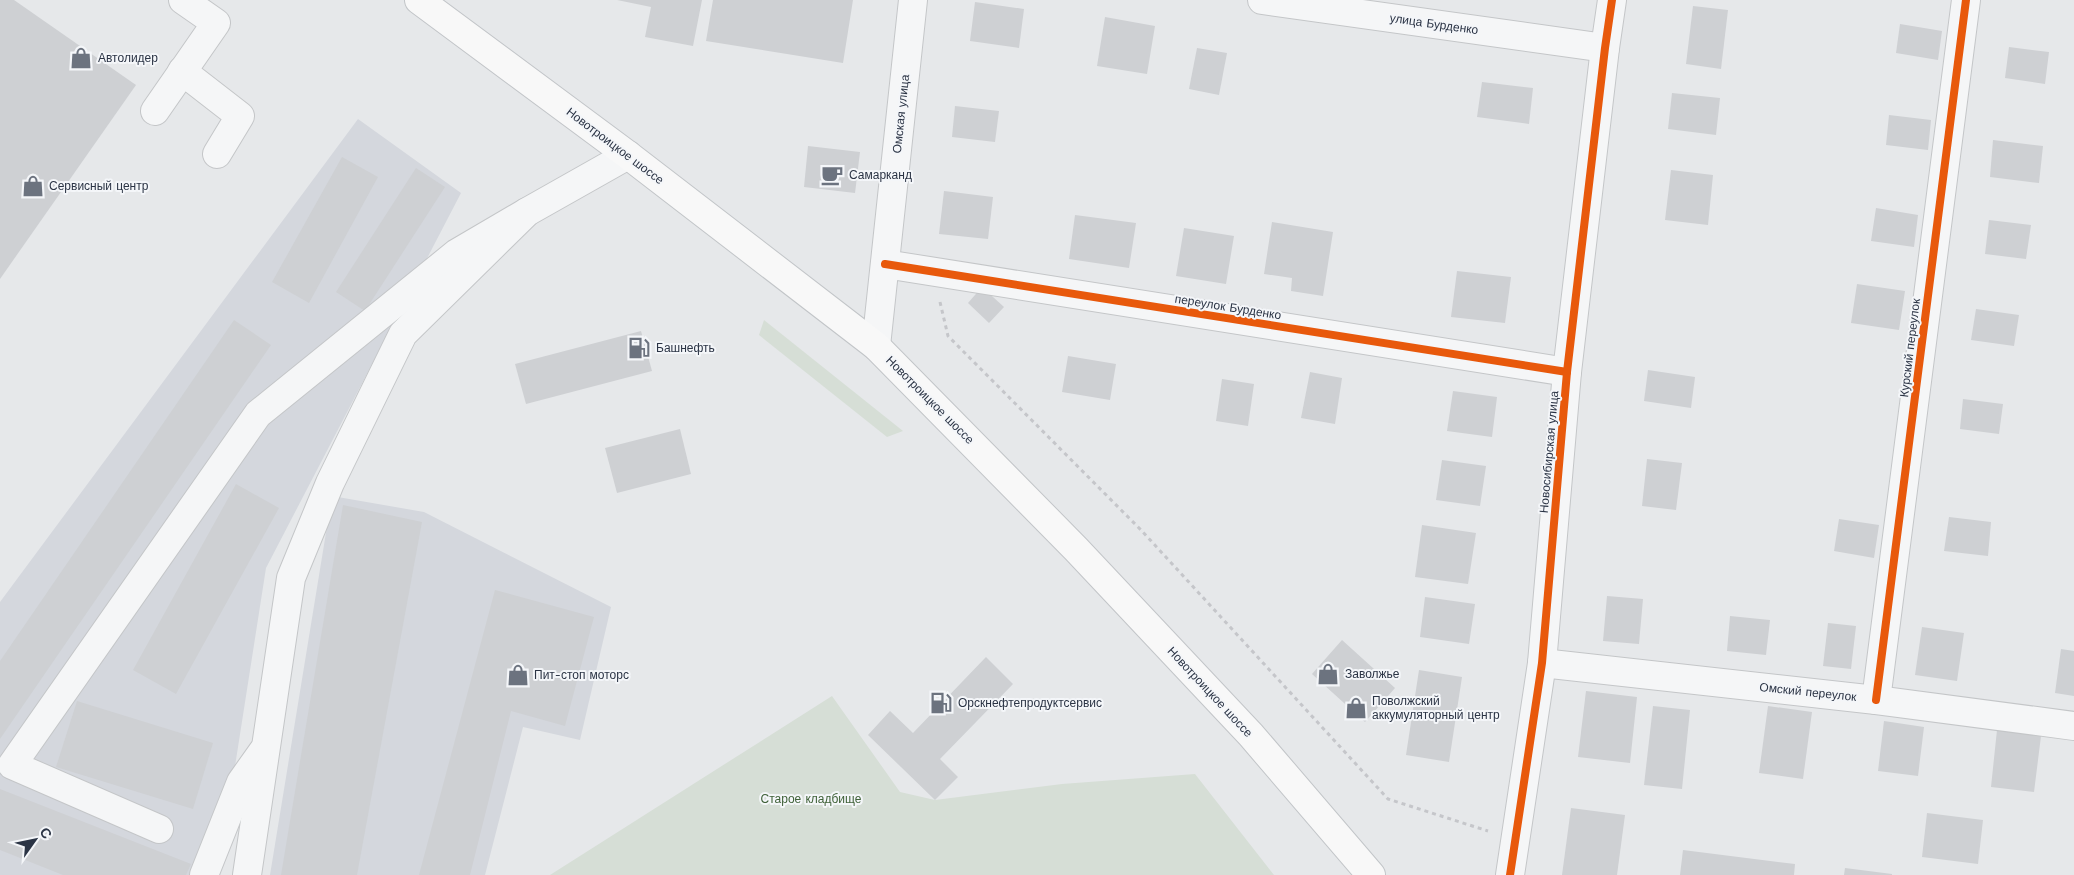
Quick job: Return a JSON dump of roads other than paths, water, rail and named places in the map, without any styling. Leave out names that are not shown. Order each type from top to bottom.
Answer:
[{"type":"main road","name":"Новотроицкое шоссе","points":[[419,0],[628,155],[876,346],[1049,521],[1245,728],[1371,875]]},
{"type":"street","points":[[155,111],[216,23],[183,0]]},
{"type":"street","name":"Омская улица","points":[[876,346],[913,0]]},
{"type":"street","name":"улица Бурденко","points":[[1262,0],[1605,48]]},
{"type":"street","name":"Новосибирская улица","points":[[1510,875],[1542,663],[1567,372],[1612,0]]},
{"type":"street","name":"Курский переулок","points":[[1876,700],[1966,0]]},
{"type":"street","points":[[182,71],[240,116],[217,154]]},
{"type":"street","points":[[159,829],[12,765],[258,414],[457,253],[628,155]]},
{"type":"street","points":[[247,875],[292,578],[330,483],[403,334],[527,212]]},
{"type":"street","name":"переулок Бурденко","points":[[885,264],[1567,372]]},
{"type":"street","name":"Омский переулок","points":[[1542,663],[1876,700],[2074,726]]},
{"type":"street","points":[[204,875],[241,782],[266,746]]},
{"type":"place","name":"Автолидер","points":[[81,58]]},
{"type":"place","name":"Самарканд","points":[[832,175]]},
{"type":"place","name":"Сервисный центр","points":[[33,186]]},
{"type":"place","name":"Башнефть","points":[[639,348]]},
{"type":"place","name":"Заволжье","points":[[1328,674]]},
{"type":"place","name":"Пит-стоп моторс","points":[[518,675]]},
{"type":"place","name":"Орскнефтепродуктсервис","points":[[941,703]]},
{"type":"place","name":"Поволжский аккумуляторный центр","points":[[1356,708]]},
{"type":"park label","name":"Старое кладбище","points":[[811,799]]}]
